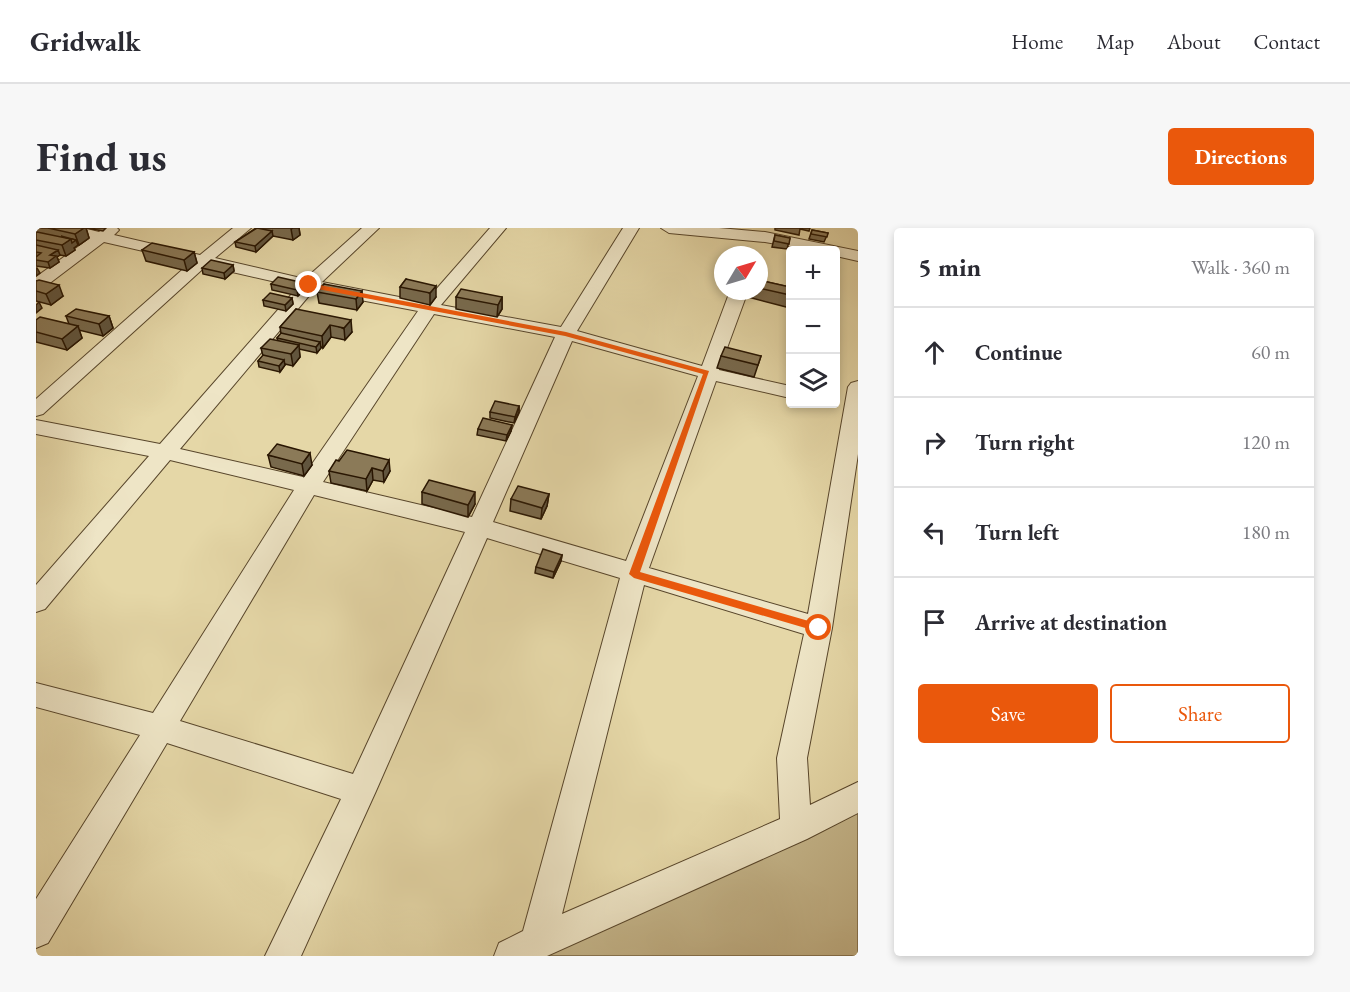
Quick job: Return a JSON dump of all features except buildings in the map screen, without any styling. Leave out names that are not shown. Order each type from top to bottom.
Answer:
[{"type":"street","points":[[63,228],[109,232],[202,261],[309,285],[566,334],[707,373],[786,391]]},
{"type":"street","points":[[36,410],[202,261],[243,228]]},
{"type":"street","points":[[36,602],[309,285],[368,228]]},
{"type":"street","points":[[36,931],[308,487],[428,309],[498,228]]},
{"type":"street","points":[[283,956],[361,791],[566,334],[631,228]]},
{"type":"street","points":[[669,228],[766,232],[816,246]]},
{"type":"street","points":[[36,285],[109,232]]},
{"type":"street","points":[[759,246],[766,232]]},
{"type":"street","points":[[840,252],[858,256]]},
{"type":"street","points":[[524,949],[634,574],[735,300]]},
{"type":"street","points":[[796,828],[792,758],[849,488],[849,398]]},
{"type":"street","points":[[36,427],[165,452],[480,527],[819,628]]},
{"type":"street","points":[[36,695],[160,728],[361,791]]},
{"type":"street","points":[[524,949],[796,828],[858,797]]},
{"type":"shaded area","points":[[858,788],[858,956],[499,956]]},
{"type":"route","points":[[309,285],[566,334],[707,373],[634,574],[819,628]]}]
